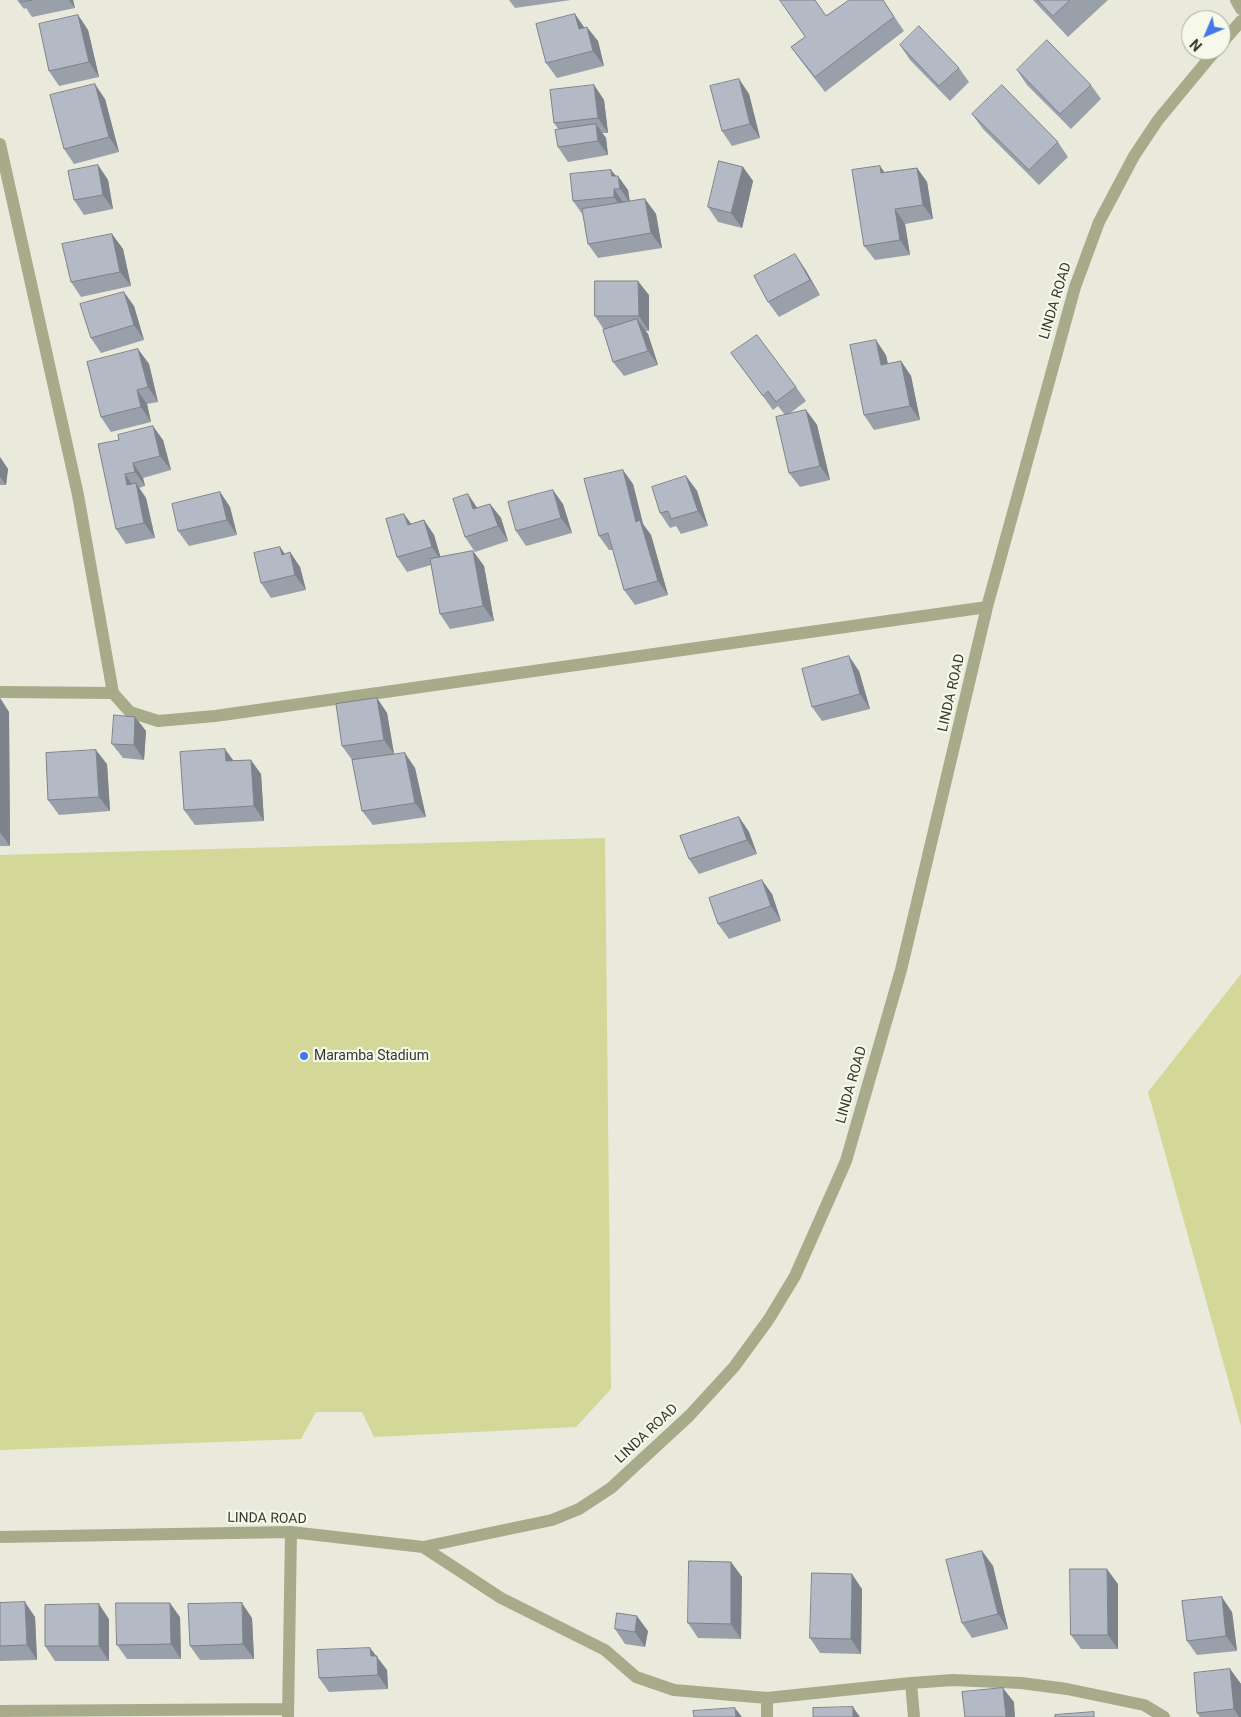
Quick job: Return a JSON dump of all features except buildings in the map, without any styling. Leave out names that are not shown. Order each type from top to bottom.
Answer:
[{"type":"street","points":[[1236,0],[1241,9]]},
{"type":"street","points":[[1231,32],[1241,21]]},
{"type":"street","name":"LINDA ROAD","points":[[0,1537],[291,1532],[423,1547],[552,1520],[579,1509],[612,1488],[689,1416],[734,1367],[769,1319],[795,1276],[846,1161],[901,970],[987,607],[1074,287],[1098,222],[1134,156],[1158,120],[1208,60]]},
{"type":"street","points":[[0,144],[78,494],[113,693],[130,712],[158,721],[216,716],[987,607]]},
{"type":"street","points":[[0,692],[113,693]]},
{"type":"street","points":[[0,1711],[288,1713],[291,1532]]},
{"type":"street","points":[[423,1547],[501,1598],[605,1650],[636,1677],[674,1690],[766,1698],[953,1680],[1021,1683],[1067,1689],[1144,1705],[1164,1717]]},
{"type":"street","points":[[911,1683],[914,1717]]},
{"type":"street","points":[[766,1698],[767,1717]]},
{"type":"green space","name":"Maramba Stadium","points":[[605,838],[611,1389],[576,1427],[374,1437],[362,1412],[316,1412],[301,1439],[0,1450],[0,855]]},
{"type":"green space","points":[[1241,974],[1241,1426],[1148,1092]]},
{"type":"place","name":"Maramba Stadium","points":[[304,1056]]}]
